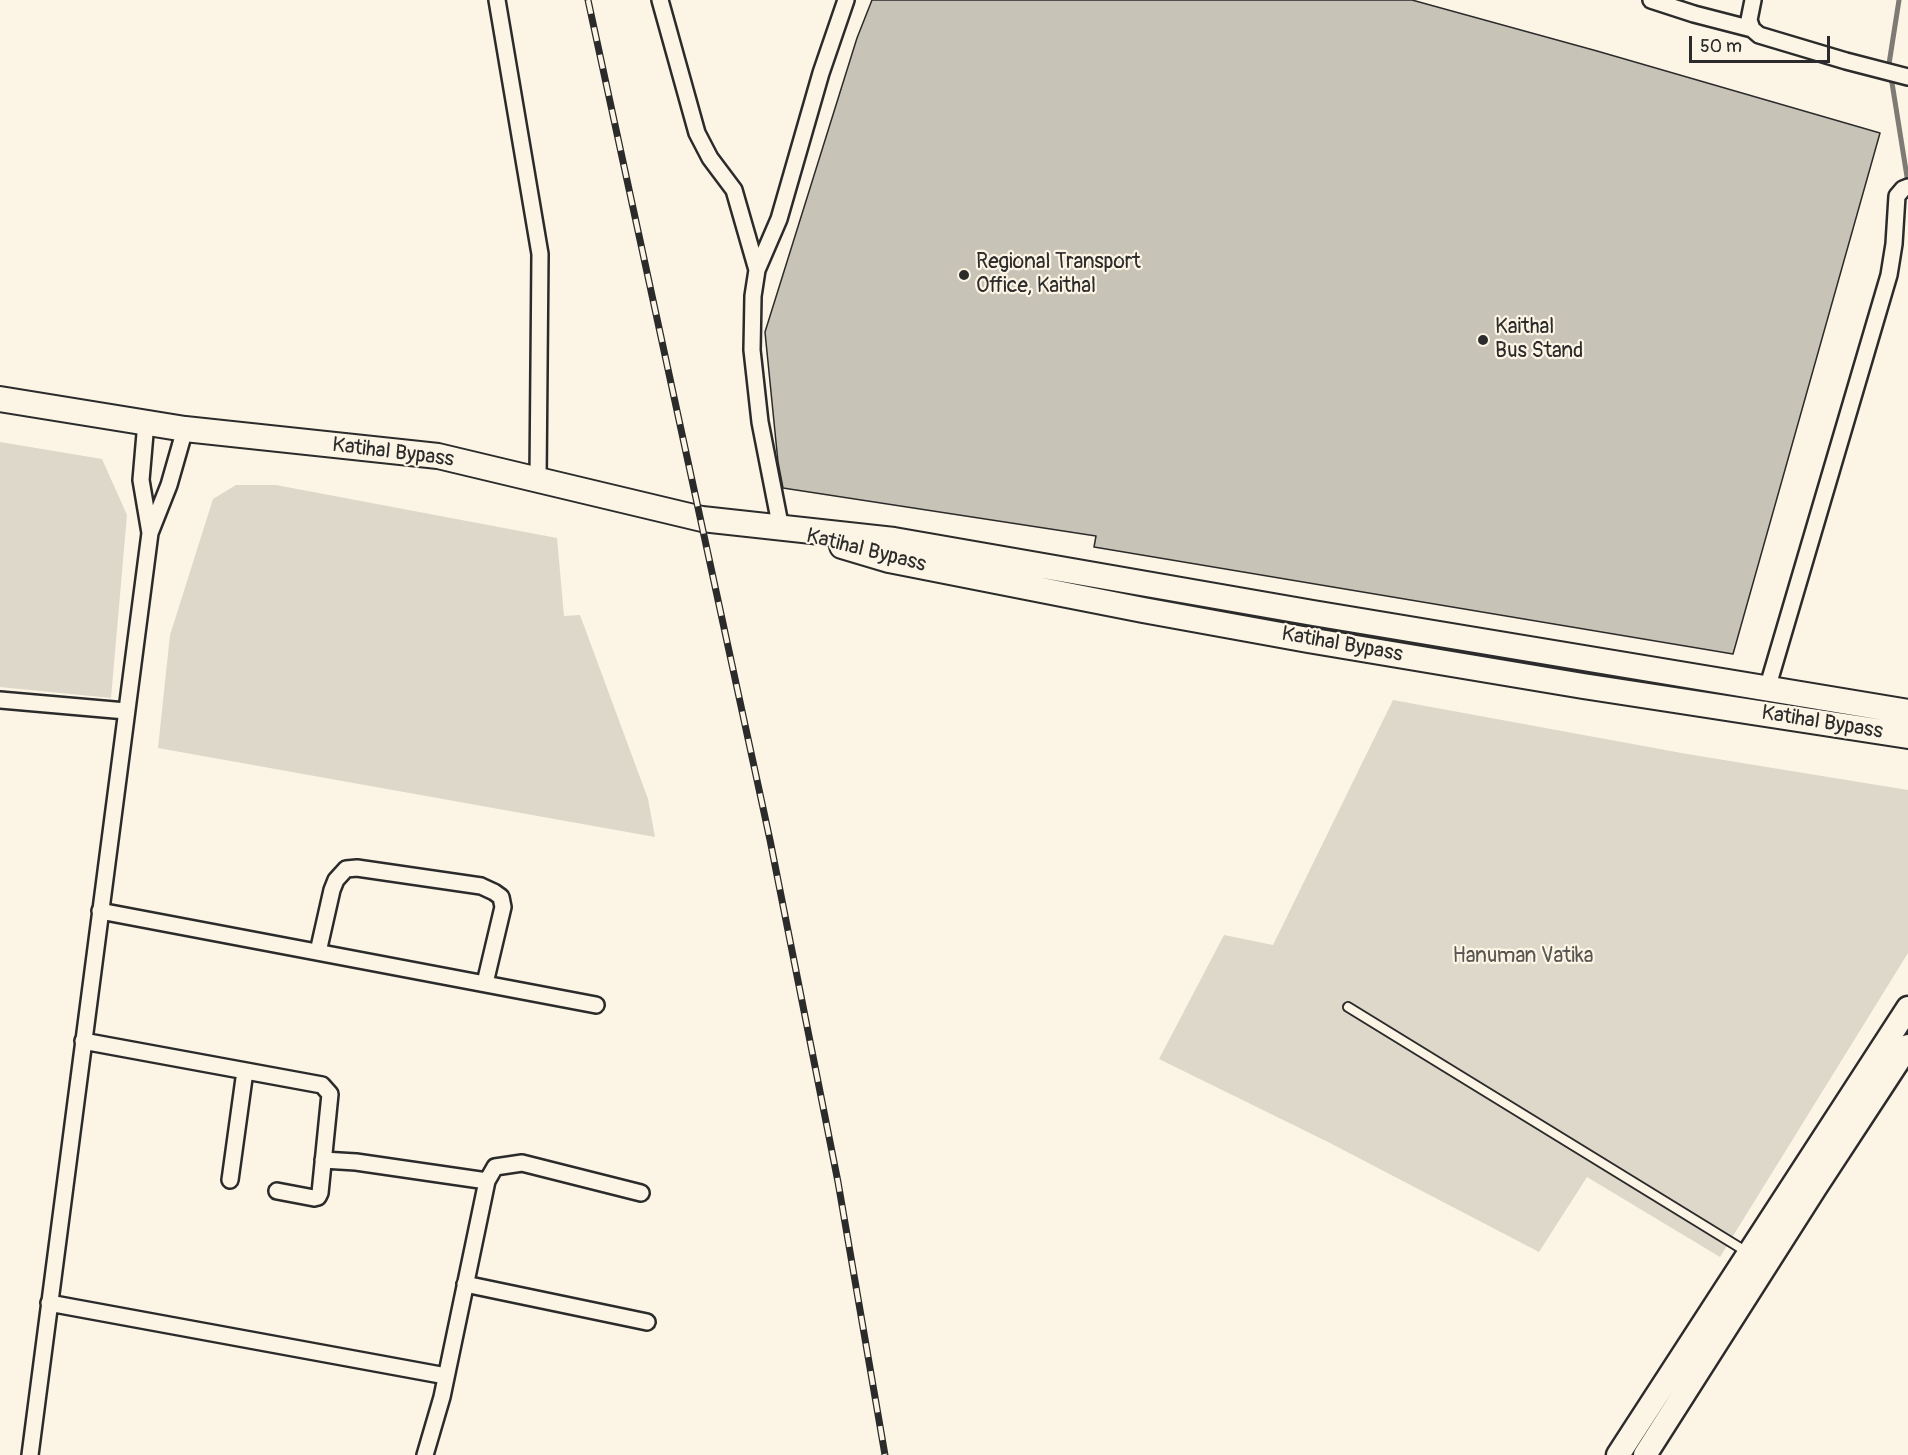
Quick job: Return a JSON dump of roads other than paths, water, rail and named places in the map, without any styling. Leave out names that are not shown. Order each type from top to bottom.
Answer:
[{"type":"main road","name":"Katihal Bypass","points":[[0,399],[185,429],[438,456],[702,519],[894,540],[1313,613],[1908,712]]},
{"type":"main road","name":"Katihal Bypass","points":[[781,529],[889,560],[1143,610],[1560,682],[1908,736]]},
{"type":"main road","points":[[1618,1455],[1908,1008]]},
{"type":"main road","points":[[1645,1455],[1908,1046]]},
{"type":"street","points":[[497,0],[540,254],[538,480]]},
{"type":"street","points":[[660,0],[697,133],[710,158],[734,190],[757,270]]},
{"type":"street","points":[[781,529],[760,422],[752,350],[751,320],[757,270],[779,219],[820,73],[846,0]]},
{"type":"street","points":[[1651,0],[1694,14],[1752,28]]},
{"type":"street","points":[[1753,0],[1749,20],[1752,28],[1759,35],[1905,76]]},
{"type":"street","points":[[1767,689],[1889,275],[1894,244],[1897,196],[1905,188]]},
{"type":"street","points":[[146,422],[141,480],[150,533]]},
{"type":"street","points":[[30,1455],[150,533],[169,485],[185,429]]},
{"type":"street","points":[[0,700],[126,711]]},
{"type":"street","points":[[318,952],[332,890],[336,880],[346,869],[357,868],[481,886],[501,897],[503,907],[485,983]]},
{"type":"street","points":[[100,911],[596,1005]]},
{"type":"street","points":[[83,1041],[322,1085],[330,1094],[320,1193],[314,1198],[277,1191]]},
{"type":"street","points":[[231,1180],[246,1071]]},
{"type":"street","points":[[322,1160],[356,1162],[487,1181]]},
{"type":"street","points":[[425,1455],[446,1376],[487,1181],[495,1167],[522,1163],[641,1193]]},
{"type":"street","points":[[465,1284],[647,1322]]},
{"type":"street","points":[[49,1304],[446,1376]]},
{"type":"lane","points":[[1348,1007],[1748,1253]]},
{"type":"waterway","points":[[1899,0],[1889,64],[1908,183]]},
{"type":"railway","points":[[588,0],[770,840],[838,1182],[885,1455]]},
{"type":"place","name":"Regional Transport Office, Kaithal","points":[[964,275]]},
{"type":"place","name":"Kaithal Bus Stand","points":[[1483,340]]},
{"type":"park label","name":"Hanuman Vatika","points":[[1523,957]]}]
